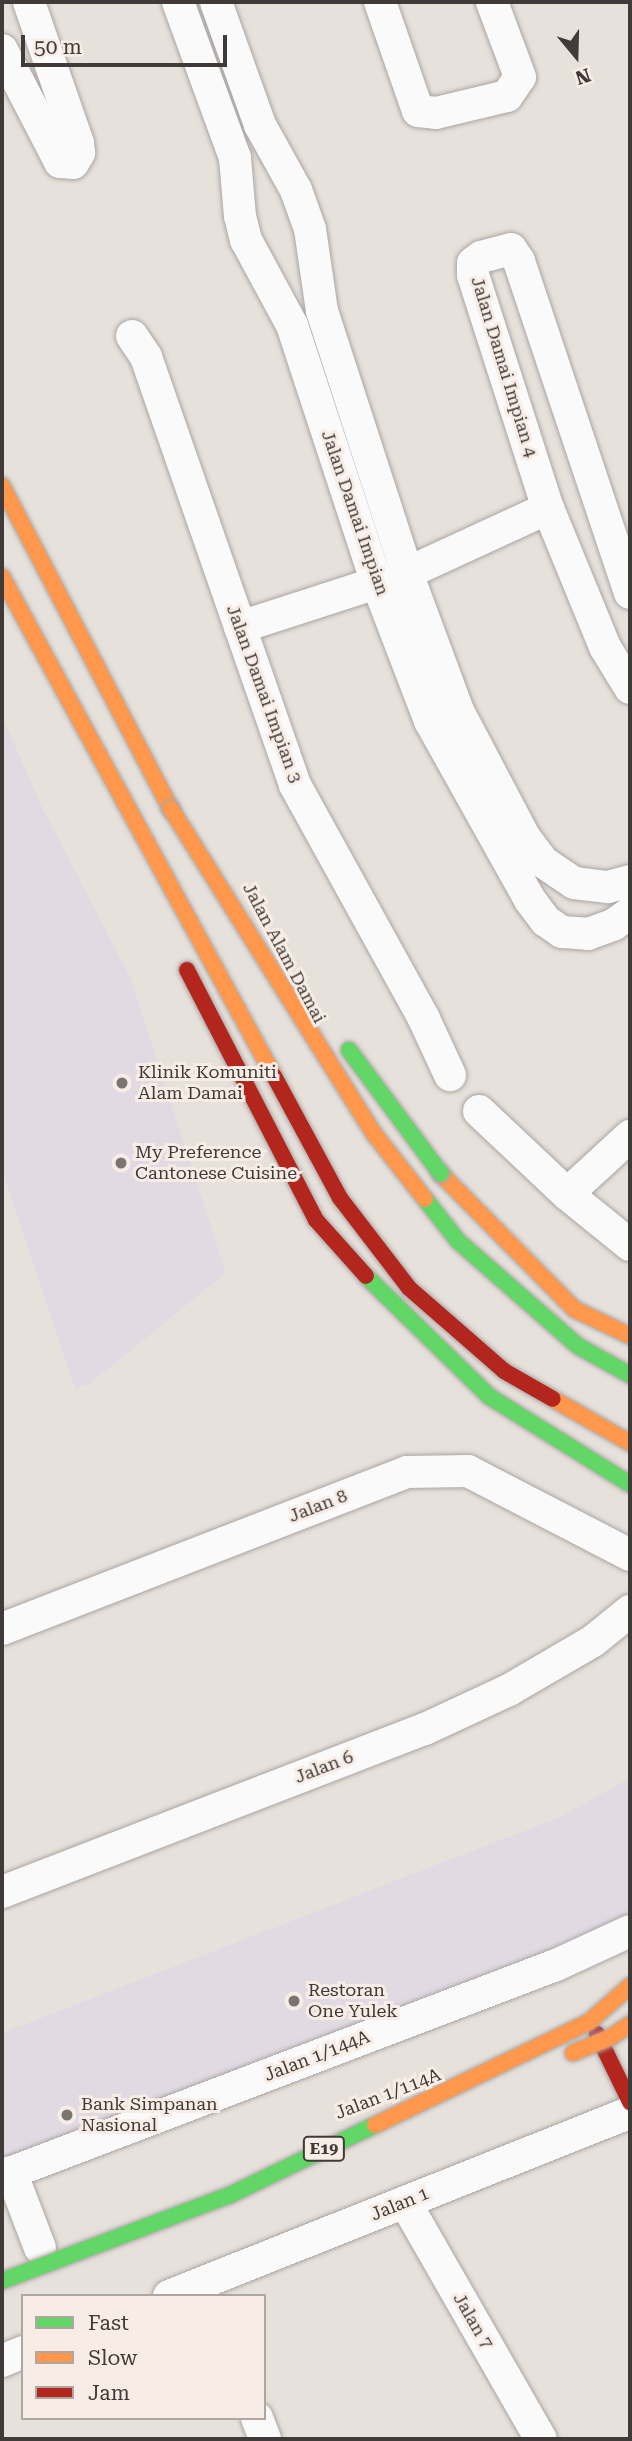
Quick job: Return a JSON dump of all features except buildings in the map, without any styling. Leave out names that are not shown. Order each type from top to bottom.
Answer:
[{"type":"main road","name":"Jalan Alam Damai","points":[[2,467],[355,1126],[436,1233],[555,1333],[630,1374]]},
{"type":"main road","points":[[2,486],[171,808],[375,1135],[458,1241],[578,1346],[630,1374]]},
{"type":"main road","points":[[2,566],[347,1180],[379,1222]]},
{"type":"main road","points":[[2,577],[340,1198],[410,1288],[504,1371],[630,1443]]},
{"type":"main road","points":[[171,808],[302,986]]},
{"type":"main road","points":[[182,960],[316,1220],[382,1294],[490,1396],[630,1484]]},
{"type":"main road","points":[[342,1041],[441,1174],[574,1309],[630,1336]]},
{"type":"main road","points":[[520,1361],[541,1379],[630,1427]]},
{"type":"main road","name":"E19","points":[[2,2281],[230,2195],[589,2022],[630,1986]]},
{"type":"main road","points":[[561,2059],[611,2037],[630,2021]]},
{"type":"main road","name":"Jalan 1/114A","points":[[247,2168],[630,2021]]},
{"type":"main road","points":[[597,2034],[630,2102]]},
{"type":"main road","name":"E19","points":[[2,2288],[234,2200],[472,2097]]},
{"type":"street","points":[[2,50],[60,162],[73,163],[79,153],[78,143],[29,2]]},
{"type":"street","name":"Jalan Damai Impian","points":[[178,2],[235,158],[240,216],[246,240],[292,325],[377,583],[430,721],[546,921],[562,932],[588,934],[612,925],[630,913]]},
{"type":"street","name":"Jalan Damai Impian","points":[[216,2],[260,125],[296,190],[310,229],[322,311],[407,573],[458,711],[525,838],[543,862],[574,883],[608,887],[630,881]]},
{"type":"street","points":[[380,2],[418,111],[436,113],[507,96],[520,77],[492,2]]},
{"type":"street","name":"Jalan Damai Impian 4","points":[[630,593],[519,261],[511,249],[498,250],[473,262],[473,275],[548,508],[605,647],[630,688]]},
{"type":"street","name":"Jalan Damai Impian 3","points":[[132,336],[146,357],[295,785],[425,1019],[450,1075]]},
{"type":"street","points":[[240,627],[407,573],[548,508]]},
{"type":"street","points":[[479,1111],[566,1194],[630,1245]]},
{"type":"street","points":[[566,1194],[630,1136]]},
{"type":"street","name":"Jalan 8","points":[[2,1629],[407,1472],[468,1471],[630,1555]]},
{"type":"street","name":"Jalan 6","points":[[2,1892],[425,1729],[509,1690],[593,1641],[630,1611]]},
{"type":"street","name":"Jalan 1/144A","points":[[7,2174],[556,1965],[630,1931]]},
{"type":"street","name":"Jalan 1","points":[[180,2294],[206,2289],[405,2202],[630,2113]]},
{"type":"street","points":[[7,2174],[40,2248]]},
{"type":"street","name":"Jalan 7","points":[[405,2202],[541,2439]]},
{"type":"street","points":[[2,2361],[21,2353]]},
{"type":"street","points":[[258,2420],[265,2439]]},
{"type":"shaded area","points":[[2,716],[41,805],[131,979],[226,1273],[89,1384],[75,1388],[2,1170]]},
{"type":"shaded area","points":[[630,1778],[630,1919],[2,2166],[2,2033],[560,1817]]},
{"type":"traffic: fast","points":[[349,1050],[441,1174]]},
{"type":"traffic: fast","points":[[425,1199],[458,1241],[578,1346],[630,1375]]},
{"type":"traffic: fast","points":[[366,1276],[490,1397],[630,1484]]},
{"type":"traffic: fast","points":[[2,2281],[230,2195],[375,2125]]},
{"type":"traffic: slow","points":[[2,486],[171,809]]},
{"type":"traffic: slow","points":[[2,577],[274,1076]]},
{"type":"traffic: slow","points":[[171,809],[375,1135],[425,1199]]},
{"type":"traffic: slow","points":[[441,1174],[574,1309],[630,1336]]},
{"type":"traffic: slow","points":[[553,1399],[630,1443]]},
{"type":"traffic: slow","points":[[375,2125],[589,2022],[630,1986]]},
{"type":"traffic: slow","points":[[573,2053],[611,2037],[630,2024]]},
{"type":"traffic: jam","points":[[187,970],[316,1220],[366,1276]]},
{"type":"traffic: jam","points":[[274,1076],[340,1198],[409,1288],[504,1371],[553,1399]]},
{"type":"traffic: jam","points":[[597,2034],[630,2102]]},
{"type":"place","name":"Klinik Komuniti Alam Damai","points":[[122,1083]]},
{"type":"place","name":"My Preference Cantonese Cuisine","points":[[121,1163]]},
{"type":"place","name":"Restoran One Yulek","points":[[294,2001]]},
{"type":"place","name":"Bank Simpanan Nasional","points":[[67,2115]]}]
